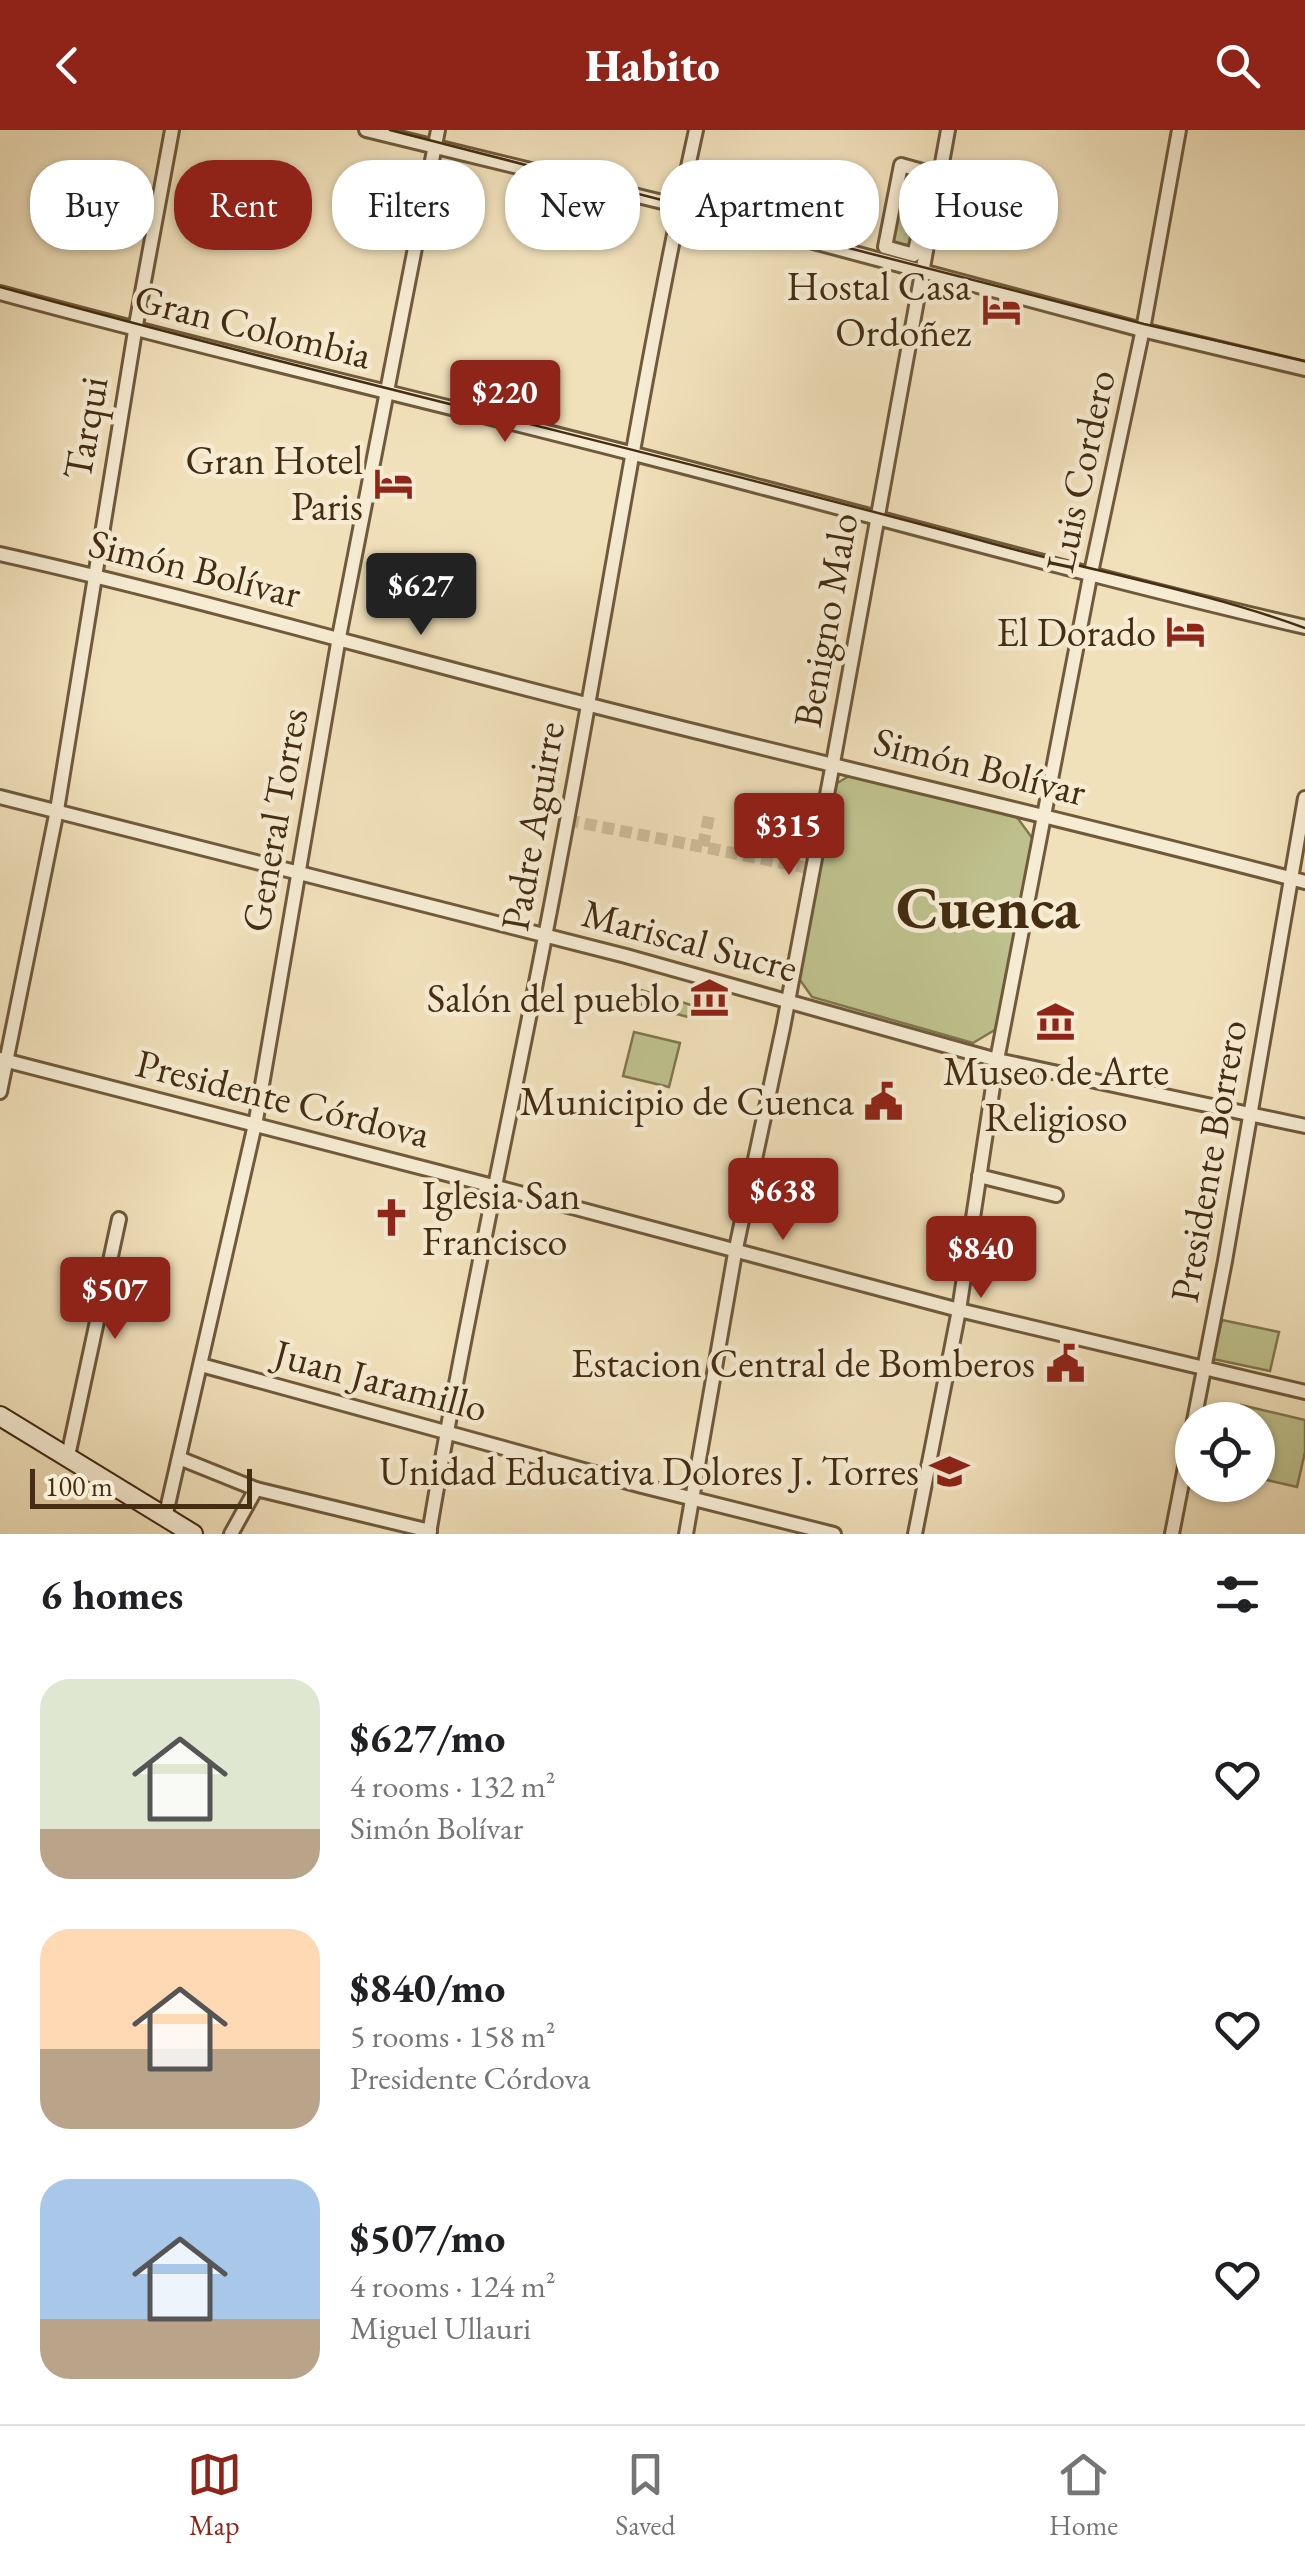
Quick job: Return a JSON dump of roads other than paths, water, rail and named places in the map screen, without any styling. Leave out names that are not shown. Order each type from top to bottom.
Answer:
[{"type":"street","name":"Tarqui","points":[[0,1092],[3,1060],[57,810],[135,330],[172,130]]},
{"type":"street","points":[[366,130],[660,201]]},
{"type":"street","name":"General Torres","points":[[165,1518],[253,1124],[339,637],[438,130]]},
{"type":"street","name":"Padre Aguirre","points":[[689,160],[696,130]]},
{"type":"street","name":"Benigno Malo","points":[[686,1534],[735,1252],[833,763],[948,130]]},
{"type":"street","name":"Luis Cordero","points":[[915,1534],[958,1310],[998,1060],[1179,130]]},
{"type":"street","points":[[901,165],[933,174],[914,255],[885,247],[901,165]]},
{"type":"street","name":"Padre Aguirre","points":[[430,1532],[493,1186],[546,934],[671,250]]},
{"type":"street","points":[[841,250],[1305,369]]},
{"type":"street","name":"Gran Colombia","points":[[0,292],[1091,576],[1305,627]]},
{"type":"street","name":"Simón Bolívar","points":[[0,554],[339,637],[588,705],[1305,882]]},
{"type":"street","name":"Mariscal Sucre","points":[[0,797],[546,934],[998,1060],[1305,1126]]},
{"type":"street","name":"Presidente Borrero","points":[[1172,1534],[1252,1112],[1305,798]]},
{"type":"street","name":"Presidente Córdova","points":[[3,1060],[958,1310],[1305,1392]]},
{"type":"street","points":[[980,1176],[1056,1194]]},
{"type":"street","points":[[68,1456],[119,1219]]},
{"type":"street","name":"Juan Jaramillo","points":[[201,1365],[834,1534]]},
{"type":"street","points":[[0,1416],[192,1534]]},
{"type":"street","points":[[179,1458],[256,1488],[430,1532]]},
{"type":"street","points":[[231,1534],[256,1488]]},
{"type":"tunnel","points":[[703,846],[710,811]]},
{"type":"tunnel","points":[[567,820],[813,869]]},
{"type":"tram line","points":[[390,130],[1144,324],[1305,361]]},
{"type":"tram line","points":[[0,287],[1186,592],[1305,628]]},
{"type":"place","name":"Hostal Casa Ordoñez","points":[[1001,309]]},
{"type":"place","name":"Gran Hotel Paris","points":[[393,483]]},
{"type":"place","name":"El Dorado","points":[[1186,632]]},
{"type":"place","name":"Salón del pueblo","points":[[710,998]]},
{"type":"place","name":"Museo de Arte Religioso","points":[[1056,1021]]},
{"type":"place","name":"Municipio de Cuenca","points":[[884,1101]]},
{"type":"place","name":"Iglesia San Francisco","points":[[392,1218]]},
{"type":"place","name":"Estacion Central de Bomberos","points":[[1065,1363]]},
{"type":"place","name":"Unidad Educativa Dolores J. Torres","points":[[949,1471]]},
{"type":"district","name":"Cuenca","points":[[988,907]]}]
